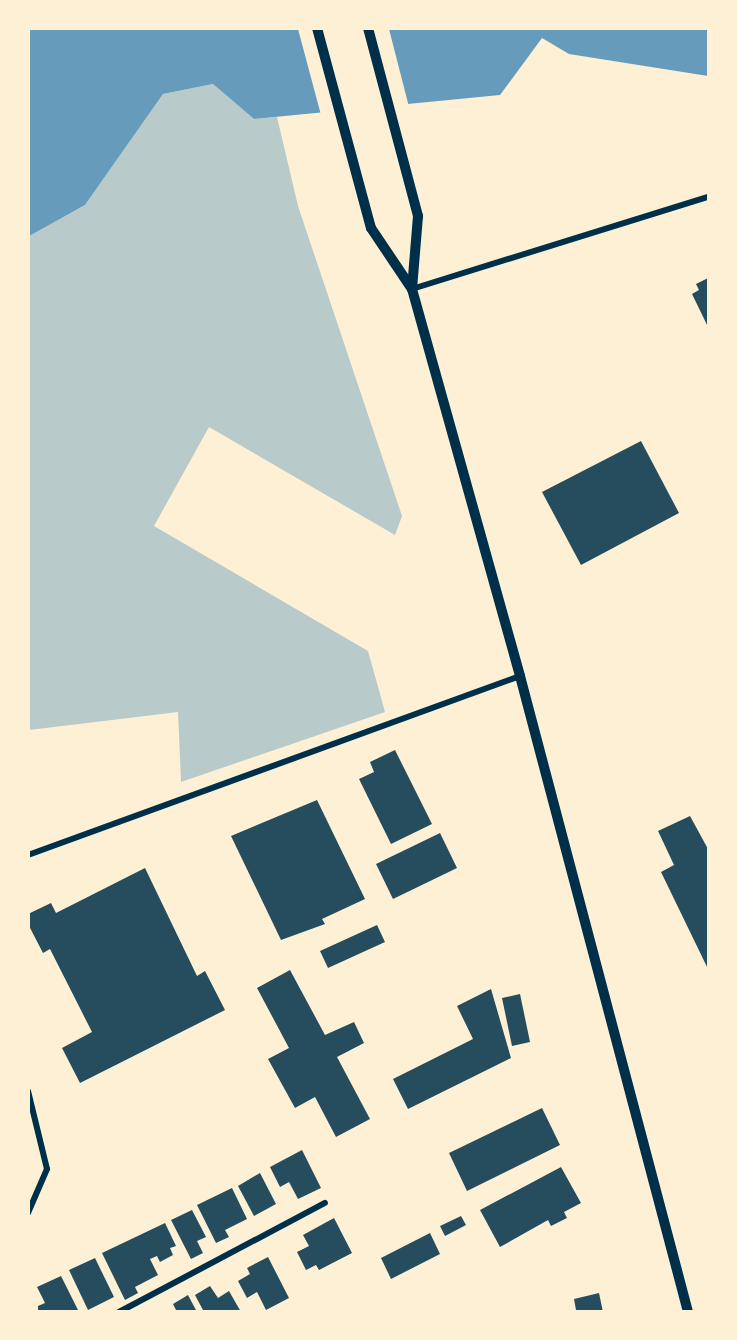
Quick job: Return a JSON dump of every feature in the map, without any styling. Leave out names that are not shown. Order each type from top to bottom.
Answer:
[{"type":"street","points":[[317,28],[371,228],[412,289],[520,676],[688,1311]]},
{"type":"street","points":[[368,28],[418,216],[412,289]]},
{"type":"street","points":[[412,289],[708,197]]},
{"type":"street","points":[[28,855],[520,676]]},
{"type":"street","points":[[28,1091],[47,1169],[28,1213]]},
{"type":"street","points":[[119,1311],[325,1203]]},
{"type":"shaded area","points":[[213,84],[254,119],[277,117],[298,206],[402,516],[395,535],[209,427],[154,526],[368,651],[385,712],[181,782],[178,712],[29,730],[28,236],[85,205],[163,94]]},
{"type":"water","points":[[29,29],[708,29],[708,76],[569,54],[542,38],[500,95],[254,119],[213,84],[163,94],[85,205],[29,236]]},
{"type":"pier","points":[[298,29],[389,29],[409,107],[321,115]]},
{"type":"building","points":[[708,278],[708,327],[692,294],[699,290],[696,284]]},
{"type":"building","points":[[641,441],[679,513],[581,565],[542,492]]},
{"type":"building","points":[[395,750],[432,824],[391,844],[359,779],[374,772],[370,762]]},
{"type":"building","points":[[317,800],[365,899],[322,919],[325,924],[281,940],[231,836]]},
{"type":"building","points":[[690,816],[708,849],[708,969],[661,872],[674,865],[658,831]]},
{"type":"building","points":[[440,833],[457,868],[393,899],[376,864]]},
{"type":"building","points":[[145,868],[197,976],[205,971],[225,1010],[80,1083],[62,1048],[92,1032],[50,949],[43,953],[28,924],[28,914],[51,903],[56,913]]},
{"type":"building","points":[[377,925],[385,942],[328,968],[320,951]]},
{"type":"building","points":[[290,970],[325,1035],[354,1022],[364,1043],[337,1057],[370,1119],[336,1137],[315,1097],[295,1108],[268,1059],[289,1048],[257,988]]},
{"type":"building","points":[[491,989],[511,1058],[408,1109],[393,1079],[473,1039],[457,1006]]},
{"type":"building","points":[[520,994],[530,1042],[512,1046],[502,998]]},
{"type":"building","points":[[542,1108],[560,1145],[467,1191],[449,1153]]},
{"type":"building","points":[[302,1150],[321,1188],[298,1199],[289,1182],[280,1187],[270,1167]]},
{"type":"building","points":[[561,1167],[581,1203],[564,1212],[567,1218],[551,1226],[548,1220],[500,1247],[480,1210]]},
{"type":"building","points":[[260,1173],[276,1204],[254,1216],[238,1186]]},
{"type":"building","points":[[232,1188],[247,1219],[225,1230],[229,1237],[216,1243],[197,1205]]},
{"type":"building","points":[[192,1210],[206,1237],[197,1241],[203,1253],[191,1259],[171,1220]]},
{"type":"building","points":[[461,1216],[466,1225],[445,1236],[440,1226]]},
{"type":"building","points":[[334,1218],[352,1253],[319,1270],[316,1265],[306,1270],[297,1252],[309,1246],[303,1235]]},
{"type":"building","points":[[165,1223],[176,1246],[170,1248],[173,1255],[160,1262],[157,1256],[150,1259],[158,1275],[135,1287],[138,1293],[125,1300],[102,1253]]},
{"type":"building","points":[[430,1233],[440,1254],[391,1279],[381,1258]]},
{"type":"building","points":[[268,1257],[289,1298],[266,1310],[257,1292],[247,1298],[238,1281],[250,1274],[247,1268]]},
{"type":"building","points":[[95,1258],[114,1297],[88,1310],[69,1270]]},
{"type":"building","points":[[61,1276],[79,1312],[38,1312],[38,1306],[45,1303],[37,1287]]},
{"type":"building","points":[[210,1286],[218,1298],[229,1291],[241,1312],[204,1312],[195,1295]]},
{"type":"building","points":[[599,1293],[603,1312],[572,1312],[576,1310],[574,1299]]},
{"type":"building","points":[[188,1295],[197,1312],[177,1312],[173,1304]]}]
